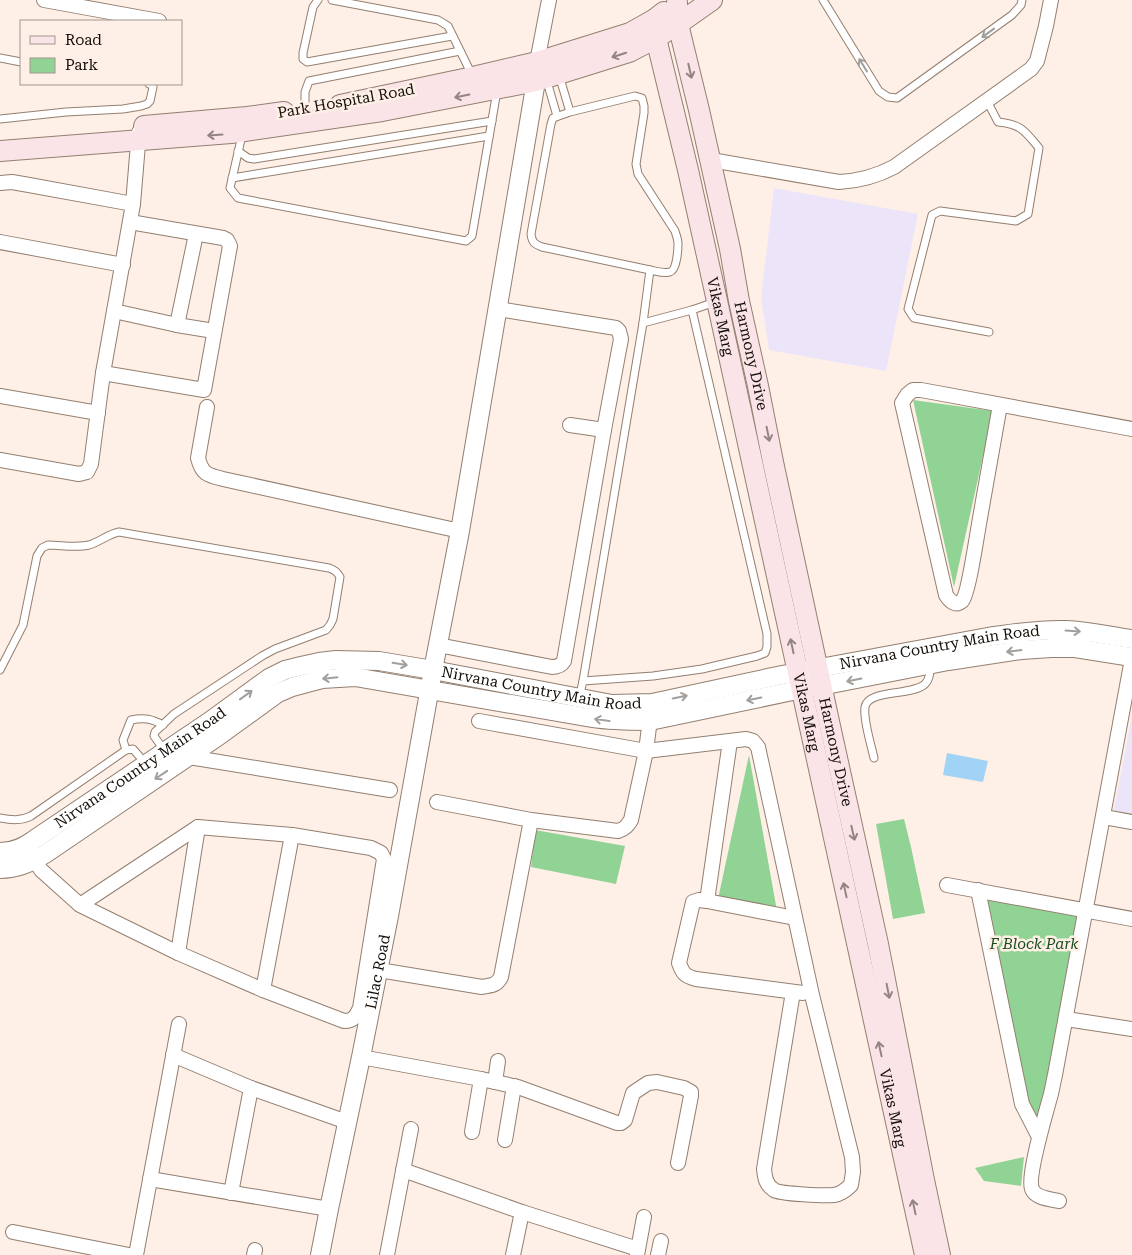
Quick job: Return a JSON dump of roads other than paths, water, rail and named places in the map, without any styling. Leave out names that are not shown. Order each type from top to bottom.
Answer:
[{"type":"main road","points":[[678,24],[712,0]]},
{"type":"main road","name":"Park Hospital Road","points":[[655,28],[679,1]]},
{"type":"main road","name":"Harmony Drive","points":[[679,1],[678,24],[711,160],[758,386],[810,679],[878,944],[940,1255]]},
{"type":"main road","name":"Park Hospital Road","points":[[0,138],[139,133],[240,141],[497,89],[544,74],[630,33],[678,24]]},
{"type":"main road","name":"Vikas Marg","points":[[655,28],[753,466],[810,679],[925,1255]]},
{"type":"main road","name":"Park Hospital Road","points":[[0,152],[346,104],[473,77],[544,74]]},
{"type":"main road","points":[[753,466],[773,462]]},
{"type":"street","points":[[44,0],[154,20]]},
{"type":"street","points":[[544,74],[549,0]]},
{"type":"street","points":[[711,160],[839,182],[854,181],[882,173],[894,167],[1030,69],[1037,60],[1051,0]]},
{"type":"street","name":"Lilac Road","points":[[320,1255],[378,970],[460,530],[498,309],[544,74]]},
{"type":"street","points":[[0,460],[79,474],[87,472],[91,464],[103,373],[133,204],[139,133]]},
{"type":"street","points":[[0,183],[12,182],[133,204]]},
{"type":"street","points":[[103,373],[204,390],[230,246],[227,240],[223,238],[130,222]]},
{"type":"street","points":[[177,325],[196,234]]},
{"type":"street","points":[[0,242],[123,265]]},
{"type":"street","points":[[438,646],[552,667],[557,667],[564,661],[604,430],[622,339],[619,330],[616,328],[498,309]]},
{"type":"street","points":[[114,311],[214,331]]},
{"type":"street","points":[[1000,405],[972,566],[962,601],[954,603],[946,595],[902,403],[907,395],[913,390],[921,390],[1132,429]]},
{"type":"street","points":[[0,396],[98,413]]},
{"type":"street","points":[[207,407],[198,458],[200,466],[208,475],[232,482],[460,530]]},
{"type":"street","points":[[570,425],[604,430]]},
{"type":"street","name":"Nirvana Country Main Road","points":[[0,852],[15,850],[30,853],[189,757],[278,693],[306,682],[338,677],[355,677],[611,721],[810,679],[945,644],[1050,630],[1076,630],[1132,640]]},
{"type":"street","name":"Nirvana Country Main Road","points":[[810,679],[1051,648],[1075,648],[1132,658]]},
{"type":"street","points":[[1058,1201],[1035,1194],[1032,1189],[1031,1179],[1066,1019],[1132,658]]},
{"type":"street","name":"Nirvana Country Main Road","points":[[0,869],[20,867],[30,853],[147,764],[256,687],[285,670],[319,662],[346,660],[379,661],[581,690],[612,704],[651,712]]},
{"type":"street","points":[[437,802],[531,820],[618,831],[624,830],[631,820],[646,751],[651,712]]},
{"type":"street","points":[[479,721],[646,751],[746,739],[753,741],[758,747],[812,994],[852,1157],[853,1172],[851,1186],[843,1192],[833,1195],[784,1193],[774,1190],[766,1181],[764,1169],[793,992]]},
{"type":"street","points":[[707,901],[730,741]]},
{"type":"street","points":[[189,757],[390,790]]},
{"type":"street","points":[[1104,817],[1132,822]]},
{"type":"street","points":[[378,970],[482,987],[498,982],[502,977],[531,820]]},
{"type":"street","points":[[30,853],[41,870],[80,905],[178,953],[263,990],[344,1021],[353,1019],[360,1008],[384,859],[381,853],[372,848],[292,835],[198,827],[80,905]]},
{"type":"street","points":[[178,953],[198,827]]},
{"type":"street","points":[[263,990],[292,835]]},
{"type":"street","points":[[946,885],[1132,918]]},
{"type":"street","points":[[978,890],[1022,1104],[1039,1138]]},
{"type":"street","points":[[795,918],[707,901],[699,900],[693,902],[680,963],[686,976],[696,979],[812,994]]},
{"type":"street","points":[[1066,1019],[1132,1029]]},
{"type":"street","points":[[136,1255],[179,1024]]},
{"type":"street","points":[[173,1055],[251,1088],[346,1122]]},
{"type":"street","points":[[361,1057],[514,1086],[617,1123],[621,1123],[627,1117],[633,1093],[648,1083],[657,1082],[688,1090],[691,1092],[691,1099],[678,1163]]},
{"type":"street","points":[[472,1132],[488,1080],[498,1061]]},
{"type":"street","points":[[505,1140],[514,1086]]},
{"type":"street","points":[[231,1193],[251,1088]]},
{"type":"street","points":[[387,1255],[411,1129]]},
{"type":"street","points":[[403,1170],[638,1252],[644,1217]]},
{"type":"street","points":[[150,1179],[328,1209]]},
{"type":"street","points":[[513,1255],[522,1212]]},
{"type":"street","points":[[13,1232],[129,1255]]},
{"type":"lane","points":[[318,0],[314,7],[303,52],[303,59],[307,62],[452,36]]},
{"type":"lane","points":[[332,0],[438,20],[445,23],[473,77]]},
{"type":"lane","points":[[823,0],[879,91],[888,97],[896,98],[1012,15],[1021,5],[1022,0]]},
{"type":"lane","points":[[305,109],[305,92],[309,81],[460,51]]},
{"type":"lane","points":[[0,58],[20,62]]},
{"type":"lane","points":[[544,74],[570,112]]},
{"type":"lane","points":[[544,74],[557,116]]},
{"type":"lane","points":[[0,119],[141,106],[150,101],[152,85]]},
{"type":"lane","points":[[240,141],[230,188],[238,198],[466,241],[472,236],[497,89]]},
{"type":"lane","points":[[635,96],[642,98],[644,113],[636,170],[675,231],[678,243],[674,270],[672,272],[650,270],[542,247],[535,244],[532,240],[531,234],[550,126],[557,116],[635,96]]},
{"type":"lane","points":[[987,101],[998,122],[1024,129],[1039,148],[1028,214],[1016,221],[940,211],[932,215],[908,309],[914,318],[989,332]]},
{"type":"lane","points":[[240,141],[248,158],[254,159],[492,121]]},
{"type":"lane","points":[[232,178],[489,136]]},
{"type":"lane","points":[[650,270],[643,323],[581,690],[702,669],[757,656],[765,653],[767,647],[767,634],[692,310]]},
{"type":"lane","points":[[643,323],[692,310],[717,301]]},
{"type":"lane","points":[[0,670],[23,625],[37,556],[42,548],[48,545],[88,545],[112,533],[119,532],[329,568],[338,573],[340,577],[333,619],[330,626],[326,630],[274,649],[174,714],[155,732],[154,736],[165,752]]},
{"type":"lane","points":[[874,758],[865,715],[866,703],[874,698],[923,686],[929,679],[930,665]]},
{"type":"lane","points":[[126,750],[123,740],[131,720],[143,718],[154,720],[163,725]]},
{"type":"lane","points":[[0,818],[11,820],[24,819],[31,816],[126,750],[133,749],[147,764]]},
{"type":"water","points":[[947,753],[988,761],[983,782],[943,775]]},
{"type":"park label","name":"F Block Park","points":[[1034,944]]}]
